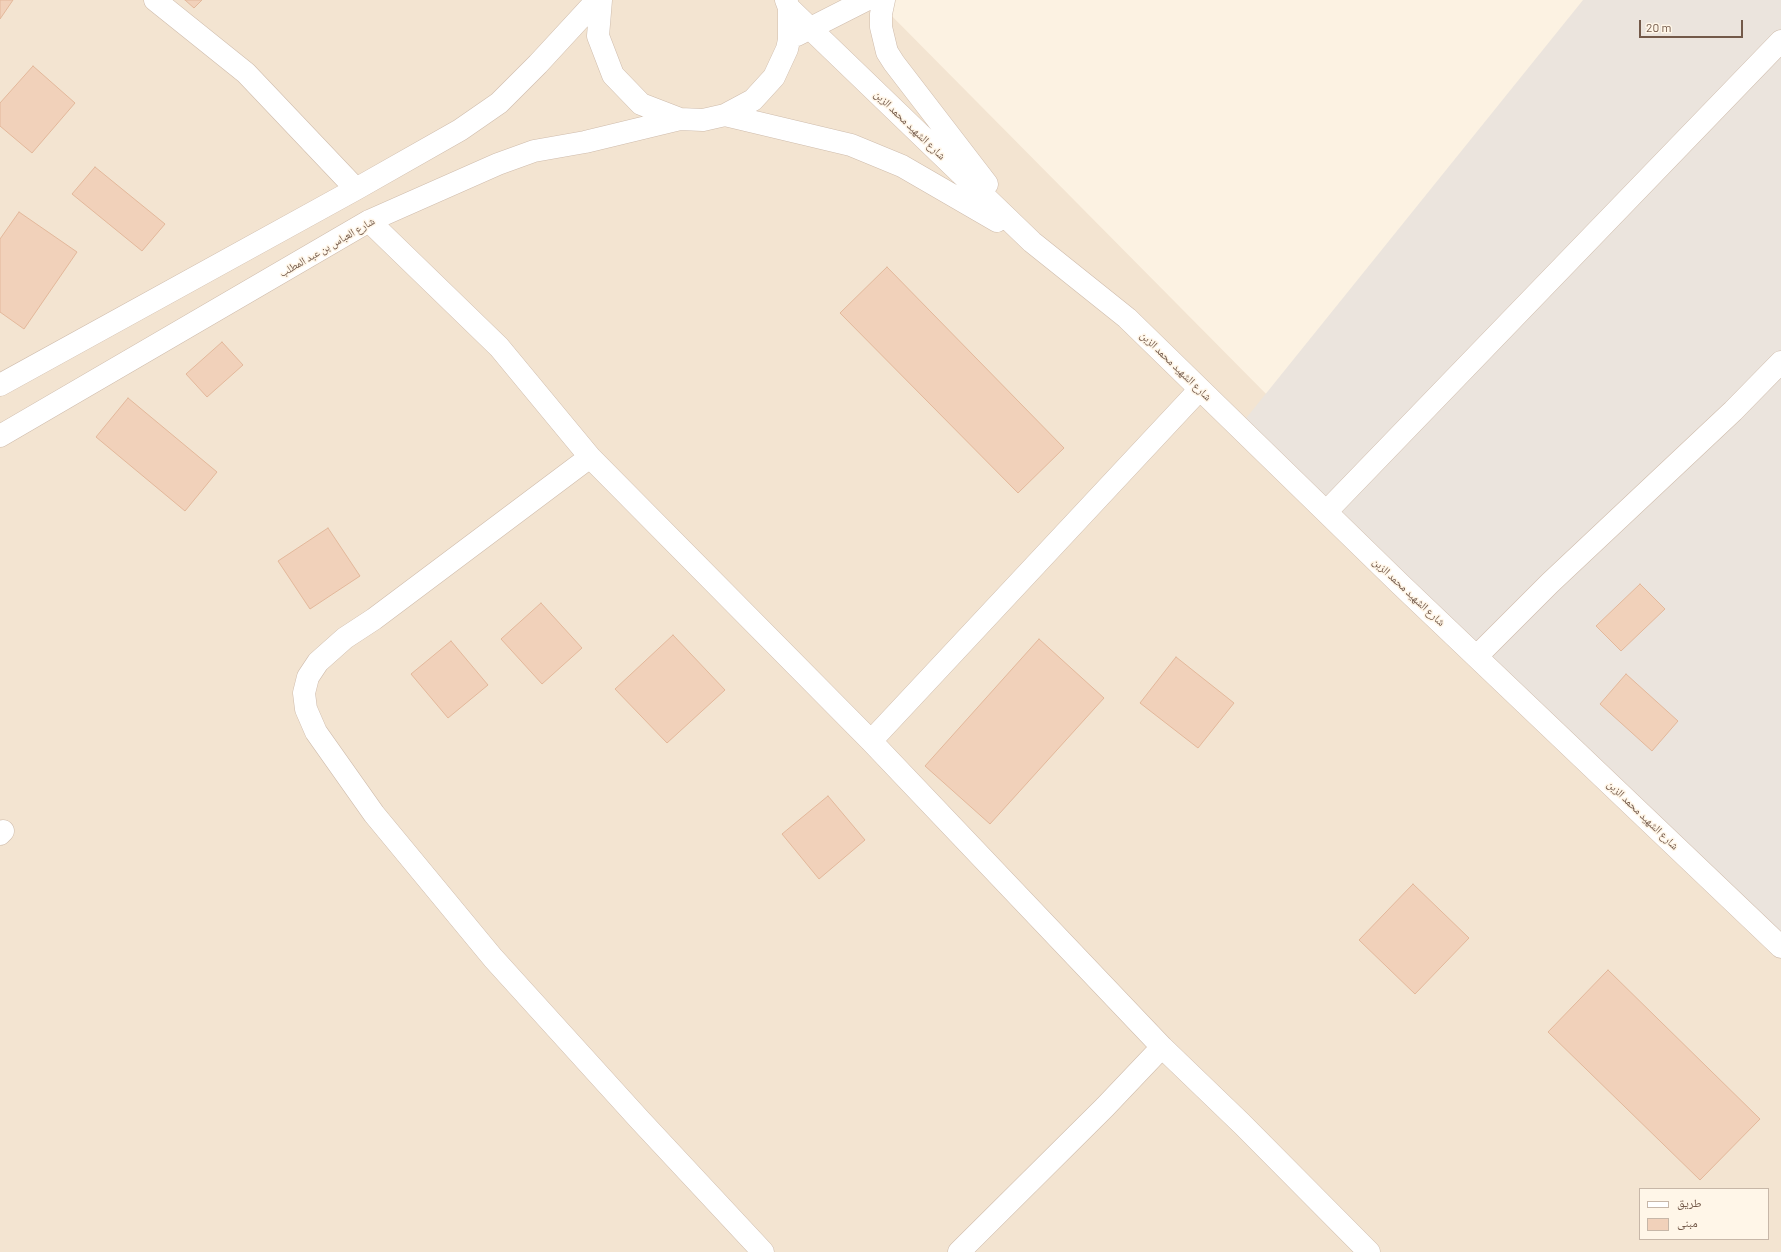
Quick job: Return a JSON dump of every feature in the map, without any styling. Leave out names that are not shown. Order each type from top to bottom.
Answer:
[{"type":"street","points":[[154,0],[246,73],[356,189]]},
{"type":"street","points":[[3,379],[356,189],[460,130],[499,102],[538,64],[597,0]]},
{"type":"street","points":[[601,0],[598,36],[613,75],[641,104],[680,119],[703,120],[725,115],[753,100],[774,78],[787,49],[789,40],[788,4]]},
{"type":"street","points":[[789,40],[866,0]]},
{"type":"street","points":[[884,0],[881,14],[881,27],[888,52],[894,63],[1032,242]]},
{"type":"street","name":"شارع الشهيد محمد الزبن","points":[[788,4],[810,29],[1032,242],[1127,318],[1326,512],[1781,947]]},
{"type":"street","points":[[1326,512],[1781,41]]},
{"type":"street","name":"شارع الشهيد محمد الزبن","points":[[725,115],[851,145],[902,166],[950,192],[1032,242]]},
{"type":"street","name":"شارع العباس بن عبد المطلب","points":[[0,436],[369,221],[498,164],[534,151],[585,142],[680,119]]},
{"type":"street","points":[[369,221],[499,347],[590,457],[871,741],[1162,1047],[1242,1124],[1369,1252]]},
{"type":"street","points":[[1477,656],[1550,583],[1733,411],[1781,362]]},
{"type":"street","points":[[871,741],[1200,389]]},
{"type":"street","points":[[590,457],[380,614],[344,638],[318,662],[308,677],[304,693],[306,709],[316,732],[374,814],[493,958],[639,1119],[763,1252]]},
{"type":"street","points":[[959,1252],[1105,1107],[1162,1047]]},
{"type":"shaded area","points":[[0,0],[876,0],[1781,914],[1781,1252],[0,1252]]},
{"type":"shaded area","points":[[1583,0],[1781,0],[1781,946],[1239,427]]},
{"type":"building","points":[[0,0],[13,0],[0,19]]},
{"type":"building","points":[[185,0],[202,0],[194,8]]},
{"type":"building","points":[[33,66],[75,103],[32,153],[0,126],[0,103]]},
{"type":"building","points":[[95,167],[165,224],[142,251],[72,194]]},
{"type":"building","points":[[19,212],[77,252],[24,329],[0,312],[0,239]]},
{"type":"building","points":[[887,267],[1064,448],[1018,493],[840,313]]},
{"type":"building","points":[[222,342],[243,365],[207,397],[186,374]]},
{"type":"building","points":[[128,398],[217,472],[185,511],[96,437]]},
{"type":"building","points":[[328,528],[360,576],[310,609],[278,561]]},
{"type":"building","points":[[1640,584],[1665,609],[1621,651],[1596,626]]},
{"type":"building","points":[[541,603],[582,648],[542,684],[501,639]]},
{"type":"building","points":[[673,635],[725,690],[667,743],[615,689]]},
{"type":"building","points":[[1039,639],[1104,698],[990,824],[925,766]]},
{"type":"building","points":[[451,641],[488,685],[448,718],[411,674]]},
{"type":"building","points":[[1176,657],[1234,703],[1198,748],[1140,703]]},
{"type":"building","points":[[1626,674],[1678,721],[1652,751],[1600,704]]},
{"type":"building","points":[[828,796],[865,840],[819,879],[782,834]]},
{"type":"building","points":[[1413,884],[1469,938],[1415,994],[1359,940]]},
{"type":"building","points":[[1608,970],[1760,1119],[1700,1180],[1548,1032]]}]
